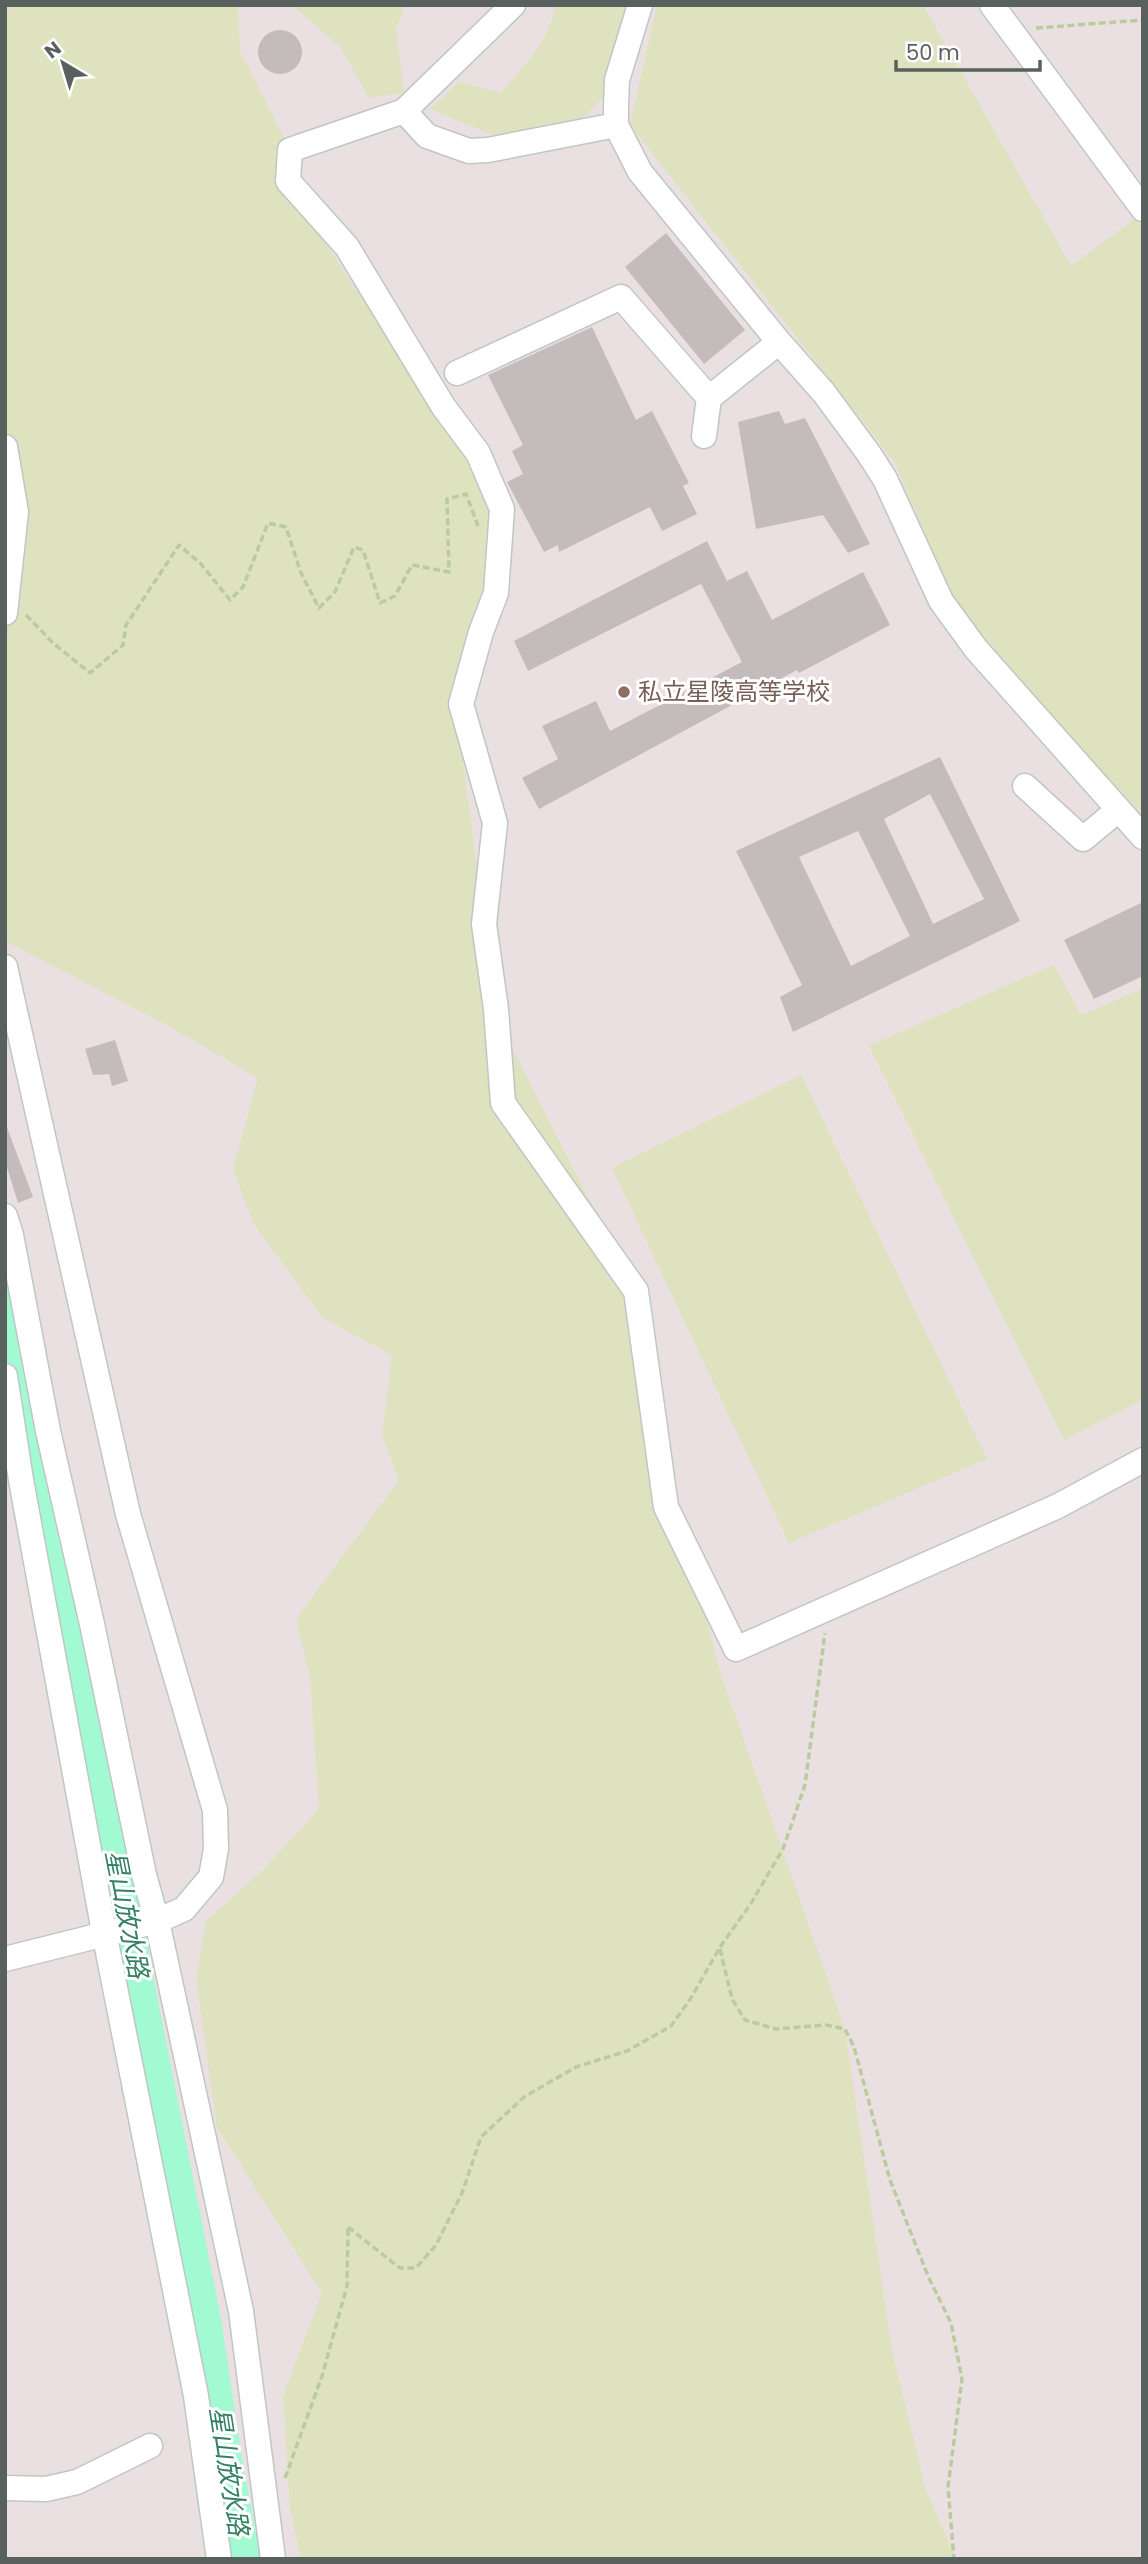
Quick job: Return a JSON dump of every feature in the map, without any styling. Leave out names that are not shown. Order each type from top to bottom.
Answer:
[{"type":"street","points":[[513,5],[404,111],[290,150],[288,181],[347,247],[443,406],[478,453],[502,509],[496,593],[481,632],[461,704],[495,824],[484,924],[496,1009],[503,1103],[636,1291],[666,1507],[736,1649],[1058,1506],[1143,1461]]},
{"type":"street","points":[[640,5],[617,80],[616,125],[640,172],[824,393],[869,454],[885,479],[941,601],[969,639],[1143,836]]},
{"type":"street","points":[[992,5],[1143,209]]},
{"type":"street","points":[[404,111],[427,136],[469,151],[488,150],[616,125]]},
{"type":"street","points":[[457,373],[621,297],[709,398]]},
{"type":"street","points":[[704,436],[709,398],[779,342]]},
{"type":"street","points":[[5,447],[16,512],[6,602]]},
{"type":"street","points":[[1025,786],[1083,839],[1118,810]]},
{"type":"street","points":[[5,967],[128,1514],[215,1810],[216,1849],[212,1877],[184,1909],[156,1921],[5,1959]]},
{"type":"street","points":[[5,1216],[11,1235],[48,1431],[241,2311],[272,2559]]},
{"type":"street","points":[[5,1377],[21,1480],[104,1932],[195,2396],[219,2559]]},
{"type":"street","points":[[5,2488],[46,2489],[77,2482],[150,2446]]},
{"type":"path","points":[[1009,30],[1143,20]]},
{"type":"path","points":[[6,602],[89,673],[123,645],[126,625],[178,545],[201,564],[230,600],[243,587],[268,523],[286,527],[301,573],[319,608],[335,592],[354,548],[363,550],[380,603],[395,596],[412,565],[449,572],[447,499],[466,494],[479,528]]},
{"type":"path","points":[[265,2509],[283,2482],[322,2376],[346,2286],[348,2227],[400,2268],[416,2268],[436,2245],[462,2193],[481,2137],[524,2097],[576,2067],[627,2051],[671,2026],[691,1998],[720,1947],[750,1905],[783,1849],[806,1785],[826,1627]]},
{"type":"path","points":[[720,1947],[732,1999],[745,2020],[776,2029],[826,2025],[845,2029],[854,2047],[890,2180],[928,2276],[951,2323],[962,2379],[948,2487],[954,2559]]},
{"type":"green space","points":[[5,5],[238,5],[240,51],[290,150],[283,180],[427,396],[494,506],[497,573],[455,701],[497,1018],[642,1304],[639,1354],[719,1669],[845,2029],[892,2351],[926,2490],[956,2559],[301,2559],[290,2509],[283,2396],[322,2293],[217,2127],[196,1979],[206,1921],[263,1870],[319,1809],[310,1678],[296,1619],[399,1480],[382,1435],[392,1355],[323,1318],[253,1223],[233,1169],[258,1078],[163,1023],[5,941]]},
{"type":"green space","points":[[292,5],[406,5],[396,28],[404,93],[369,98],[341,48]]},
{"type":"green space","points":[[555,5],[625,5],[605,96],[577,123],[492,135],[430,109],[459,82],[500,93],[542,42]]},
{"type":"green space","points":[[657,5],[923,5],[1071,266],[1136,218],[1143,225],[1143,814],[1028,695],[949,591],[894,461],[630,125]]},
{"type":"green space","points":[[1054,965],[1081,1015],[1143,988],[1143,1400],[1064,1440],[869,1046]]},
{"type":"green space","points":[[801,1075],[987,1459],[789,1543],[612,1168]]},
{"type":"building","points":[[280,30],[289,31],[296,36],[301,43],[301,61],[296,68],[289,73],[280,74],[271,73],[264,68],[259,61],[258,52],[259,43],[264,36],[271,31]]},
{"type":"building","points":[[666,233],[745,330],[704,364],[625,267]]},
{"type":"building","points":[[592,327],[636,420],[652,411],[689,483],[683,486],[697,514],[662,531],[650,507],[559,552],[558,545],[544,552],[507,482],[523,474],[512,451],[523,445],[488,375]]},
{"type":"building","points":[[779,411],[785,424],[805,418],[870,544],[848,553],[823,515],[756,529],[738,422]]},
{"type":"building","points":[[707,541],[727,581],[747,571],[772,620],[863,572],[890,625],[799,673],[797,670],[539,809],[522,778],[558,759],[542,726],[596,701],[610,731],[742,662],[701,584],[528,671],[514,641]]},
{"type":"building","points":[[940,757],[1020,921],[793,1032],[780,997],[802,985],[736,851]],"holes":[[[930,794],[984,899],[933,924],[884,819]],[[858,831],[910,936],[851,966],[799,857]]]},
{"type":"building","points":[[1143,902],[1143,976],[1094,999],[1064,940]]},
{"type":"building","points":[[115,1040],[128,1081],[112,1086],[109,1074],[93,1075],[85,1049]]},
{"type":"building","points":[[5,1122],[33,1197],[18,1203],[5,1161]]},
{"type":"waterway","name":"星山放水路","points":[[5,1270],[32,1424],[74,1623],[138,1990],[204,2323],[225,2463],[243,2559]]},
{"type":"place","name":"私立星陵高等学校","points":[[624,692]]}]
